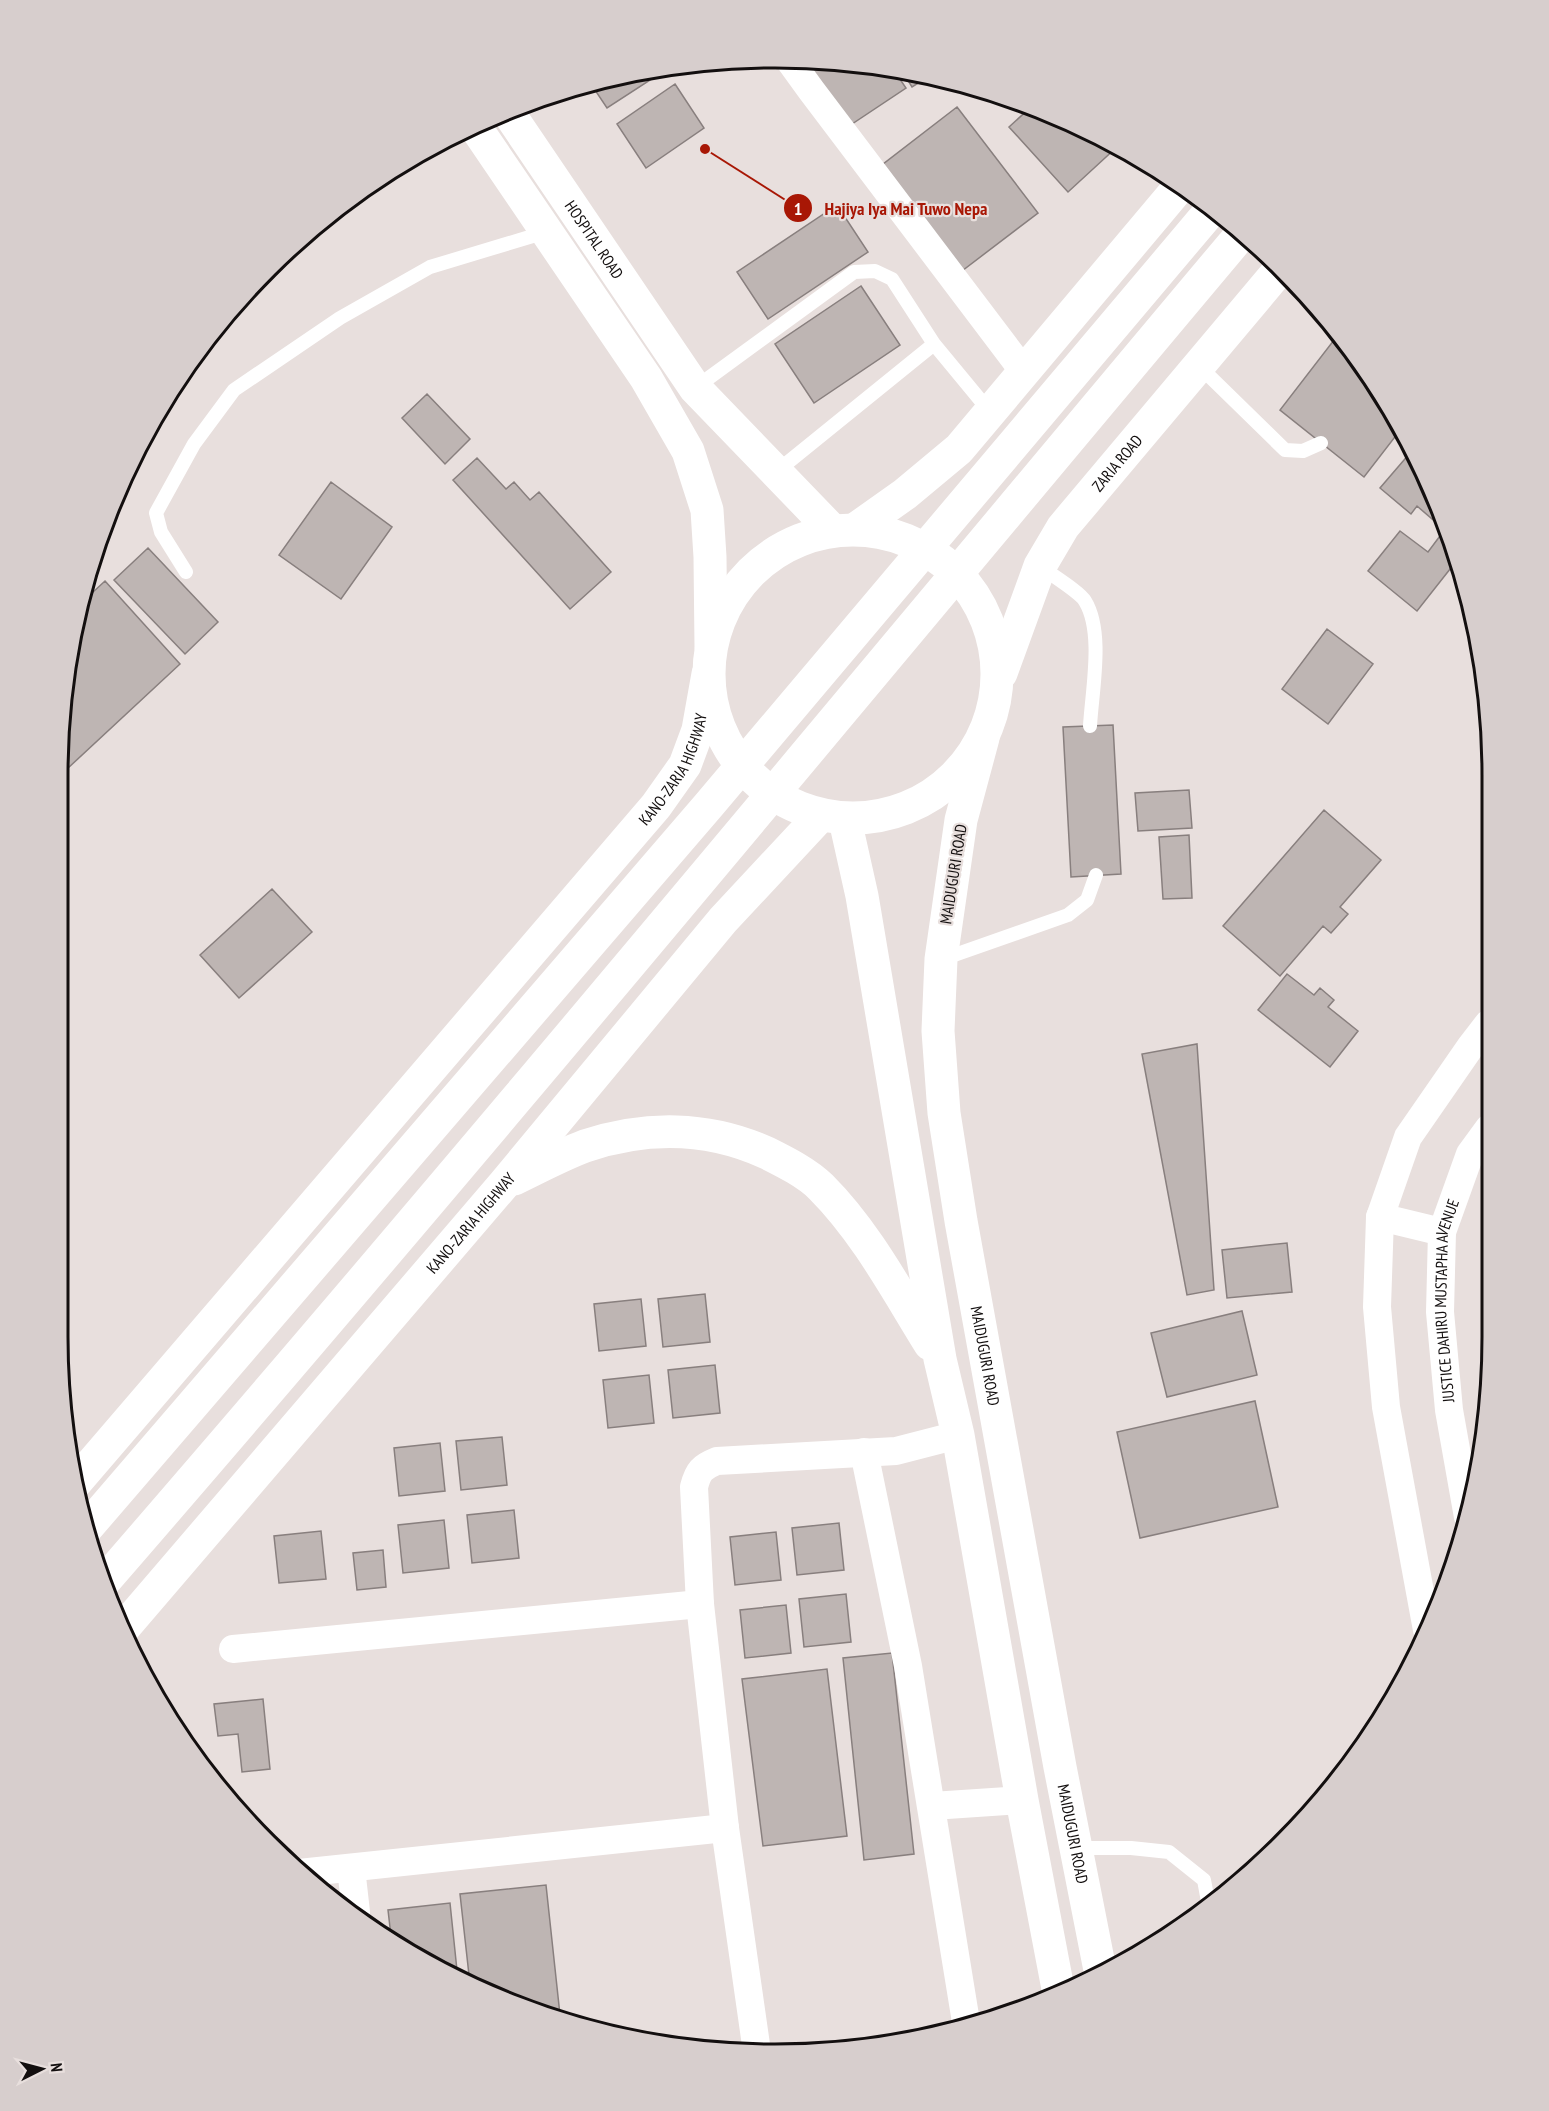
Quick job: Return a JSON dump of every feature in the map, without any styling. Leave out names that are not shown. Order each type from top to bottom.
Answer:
[{"type":"main road","name":"HOSPITAL ROAD","points":[[512,118],[687,378],[776,472],[844,529]]},
{"type":"main road","name":"HOSPITAL ROAD","points":[[480,132],[646,378],[688,451],[707,510],[710,557],[709,661]]},
{"type":"main road","points":[[983,738],[958,775],[924,801],[883,817],[832,818],[783,802],[753,779],[729,749],[714,713],[709,661],[725,605],[751,570],[786,544],[844,529],[905,494],[959,450],[1175,192]]},
{"type":"main road","points":[[93,1521],[609,921],[1207,215]]},
{"type":"main road","points":[[109,1576],[644,949],[1237,240]]},
{"type":"main road","name":"ZARIA ROAD","points":[[998,683],[1023,607],[1040,566],[1063,527],[1274,275]]},
{"type":"main road","points":[[844,529],[902,537],[943,560],[974,594],[993,637],[998,683]]},
{"type":"main road","name":"KANO-ZARIA HIGHWAY","points":[[81,1476],[656,806],[685,765],[698,730],[709,661]]},
{"type":"main road","name":"MAIDUGURI ROAD","points":[[998,683],[961,819],[940,960],[938,1031],[944,1113],[961,1221],[1099,1965]]},
{"type":"main road","points":[[832,818],[862,896],[940,1359],[958,1435],[1022,1800],[1057,1984]]},
{"type":"main road","name":"KANO-ZARIA HIGHWAY","points":[[128,1623],[504,1184],[723,920],[832,818]]},
{"type":"main road","points":[[504,1184],[582,1147],[619,1136],[662,1130],[706,1133],[747,1144],[782,1160],[819,1185],[852,1222],[940,1359]]},
{"type":"street","points":[[795,68],[1025,373]]},
{"type":"street","points":[[1424,1615],[1386,1407],[1377,1307],[1380,1217],[1408,1137],[1482,1031]]},
{"type":"street","name":"JUSTICE DAHIRU MUSTAPHA AVENUE","points":[[1464,1492],[1449,1410],[1440,1312],[1442,1232],[1470,1154],[1482,1138]]},
{"type":"street","points":[[1380,1217],[1442,1232]]},
{"type":"street","points":[[757,2043],[726,1828],[700,1604],[694,1487],[697,1473],[705,1466],[717,1461],[896,1451],[958,1435]]},
{"type":"street","points":[[864,1452],[908,1666],[965,2017]]},
{"type":"street","points":[[233,1649],[700,1604]]},
{"type":"street","points":[[932,1806],[1022,1800]]},
{"type":"street","points":[[313,1872],[726,1828]]},
{"type":"street","points":[[351,1868],[355,1905]]},
{"type":"lane","points":[[186,572],[161,532],[156,513],[194,444],[234,390],[340,318],[430,267],[548,231]]},
{"type":"lane","points":[[687,378],[854,272],[875,270],[892,279],[934,344],[991,413]]},
{"type":"lane","points":[[776,472],[934,344]]},
{"type":"lane","points":[[1198,365],[1285,450],[1304,451],[1321,443]]},
{"type":"lane","points":[[1040,566],[1084,599],[1094,624],[1096,640],[1090,726]]},
{"type":"lane","points":[[940,960],[1068,915],[1087,900],[1096,875]]},
{"type":"lane","points":[[1076,1848],[1131,1848],[1170,1852],[1204,1880],[1207,1895]]},
{"type":"building","points":[[810,69],[900,79],[906,88],[849,126]]},
{"type":"building","points":[[652,79],[607,108],[596,91]]},
{"type":"building","points":[[908,80],[919,83],[912,87]]},
{"type":"building","points":[[675,84],[704,128],[646,168],[617,124]]},
{"type":"building","points":[[957,107],[1038,213],[958,274],[878,168]]},
{"type":"building","points":[[1024,113],[1111,153],[1068,192],[1009,127]]},
{"type":"building","points":[[837,205],[868,252],[768,319],[737,272]]},
{"type":"building","points":[[861,286],[900,345],[814,403],[775,344]]},
{"type":"building","points":[[1333,341],[1362,382],[1395,436],[1364,477],[1280,410]]},
{"type":"building","points":[[427,394],[470,439],[445,464],[402,418]]},
{"type":"building","points":[[1406,457],[1434,521],[1417,506],[1411,514],[1380,488]]},
{"type":"building","points":[[477,458],[506,489],[514,482],[530,500],[539,492],[611,572],[570,609],[453,480]]},
{"type":"building","points":[[331,482],[392,527],[341,599],[279,555]]},
{"type":"building","points":[[1400,531],[1428,552],[1440,536],[1450,569],[1417,611],[1368,571]]},
{"type":"building","points":[[148,548],[218,622],[185,654],[114,580]]},
{"type":"building","points":[[105,581],[180,664],[68,768],[69,728],[74,682],[81,637],[92,593]]},
{"type":"building","points":[[1327,629],[1373,664],[1328,724],[1282,689]]},
{"type":"building","points":[[1113,725],[1121,874],[1071,877],[1063,727]]},
{"type":"building","points":[[1189,790],[1192,828],[1138,831],[1135,793]]},
{"type":"building","points":[[1324,810],[1381,860],[1340,907],[1348,914],[1331,933],[1323,926],[1280,976],[1223,926]]},
{"type":"building","points":[[1189,835],[1192,898],[1163,899],[1159,837]]},
{"type":"building","points":[[272,889],[312,932],[239,998],[200,955]]},
{"type":"building","points":[[1287,974],[1314,995],[1320,988],[1334,1000],[1328,1007],[1358,1031],[1330,1067],[1258,1010]]},
{"type":"building","points":[[1197,1044],[1214,1290],[1187,1295],[1142,1054]]},
{"type":"building","points":[[1287,1243],[1292,1292],[1227,1298],[1222,1250]]},
{"type":"building","points":[[705,1294],[710,1342],[663,1347],[658,1299]]},
{"type":"building","points":[[641,1299],[646,1346],[599,1351],[594,1304]]},
{"type":"building","points":[[1242,1311],[1257,1375],[1167,1397],[1151,1333]]},
{"type":"building","points":[[715,1365],[720,1413],[673,1418],[668,1370]]},
{"type":"building","points":[[649,1375],[654,1423],[608,1428],[603,1380]]},
{"type":"building","points":[[1255,1401],[1278,1507],[1140,1538],[1117,1432]]},
{"type":"building","points":[[502,1437],[507,1485],[461,1490],[456,1441]]},
{"type":"building","points":[[440,1443],[445,1491],[399,1496],[394,1448]]},
{"type":"building","points":[[514,1510],[519,1558],[472,1563],[467,1515]]},
{"type":"building","points":[[444,1520],[449,1568],[403,1573],[398,1525]]},
{"type":"building","points":[[839,1523],[844,1570],[797,1575],[792,1528]]},
{"type":"building","points":[[321,1531],[326,1579],[279,1583],[274,1536]]},
{"type":"building","points":[[776,1532],[781,1580],[735,1585],[730,1537]]},
{"type":"building","points":[[383,1550],[386,1587],[357,1590],[353,1553]]},
{"type":"building","points":[[846,1594],[851,1642],[804,1647],[799,1599]]},
{"type":"building","points":[[786,1605],[791,1653],[745,1658],[740,1610]]},
{"type":"building","points":[[892,1653],[914,1854],[864,1860],[843,1658]]},
{"type":"building","points":[[827,1669],[847,1836],[763,1846],[742,1679]]},
{"type":"building","points":[[263,1699],[270,1769],[242,1772],[238,1734],[218,1736],[214,1704]]},
{"type":"building","points":[[546,1885],[559,2010],[504,1990],[469,1974],[460,1894]]},
{"type":"building","points":[[450,1903],[457,1968],[390,1929],[388,1910]]},
{"type":"place","name":"Hajiya Iya Mai Tuwo Nepa","points":[[705,149]]}]
